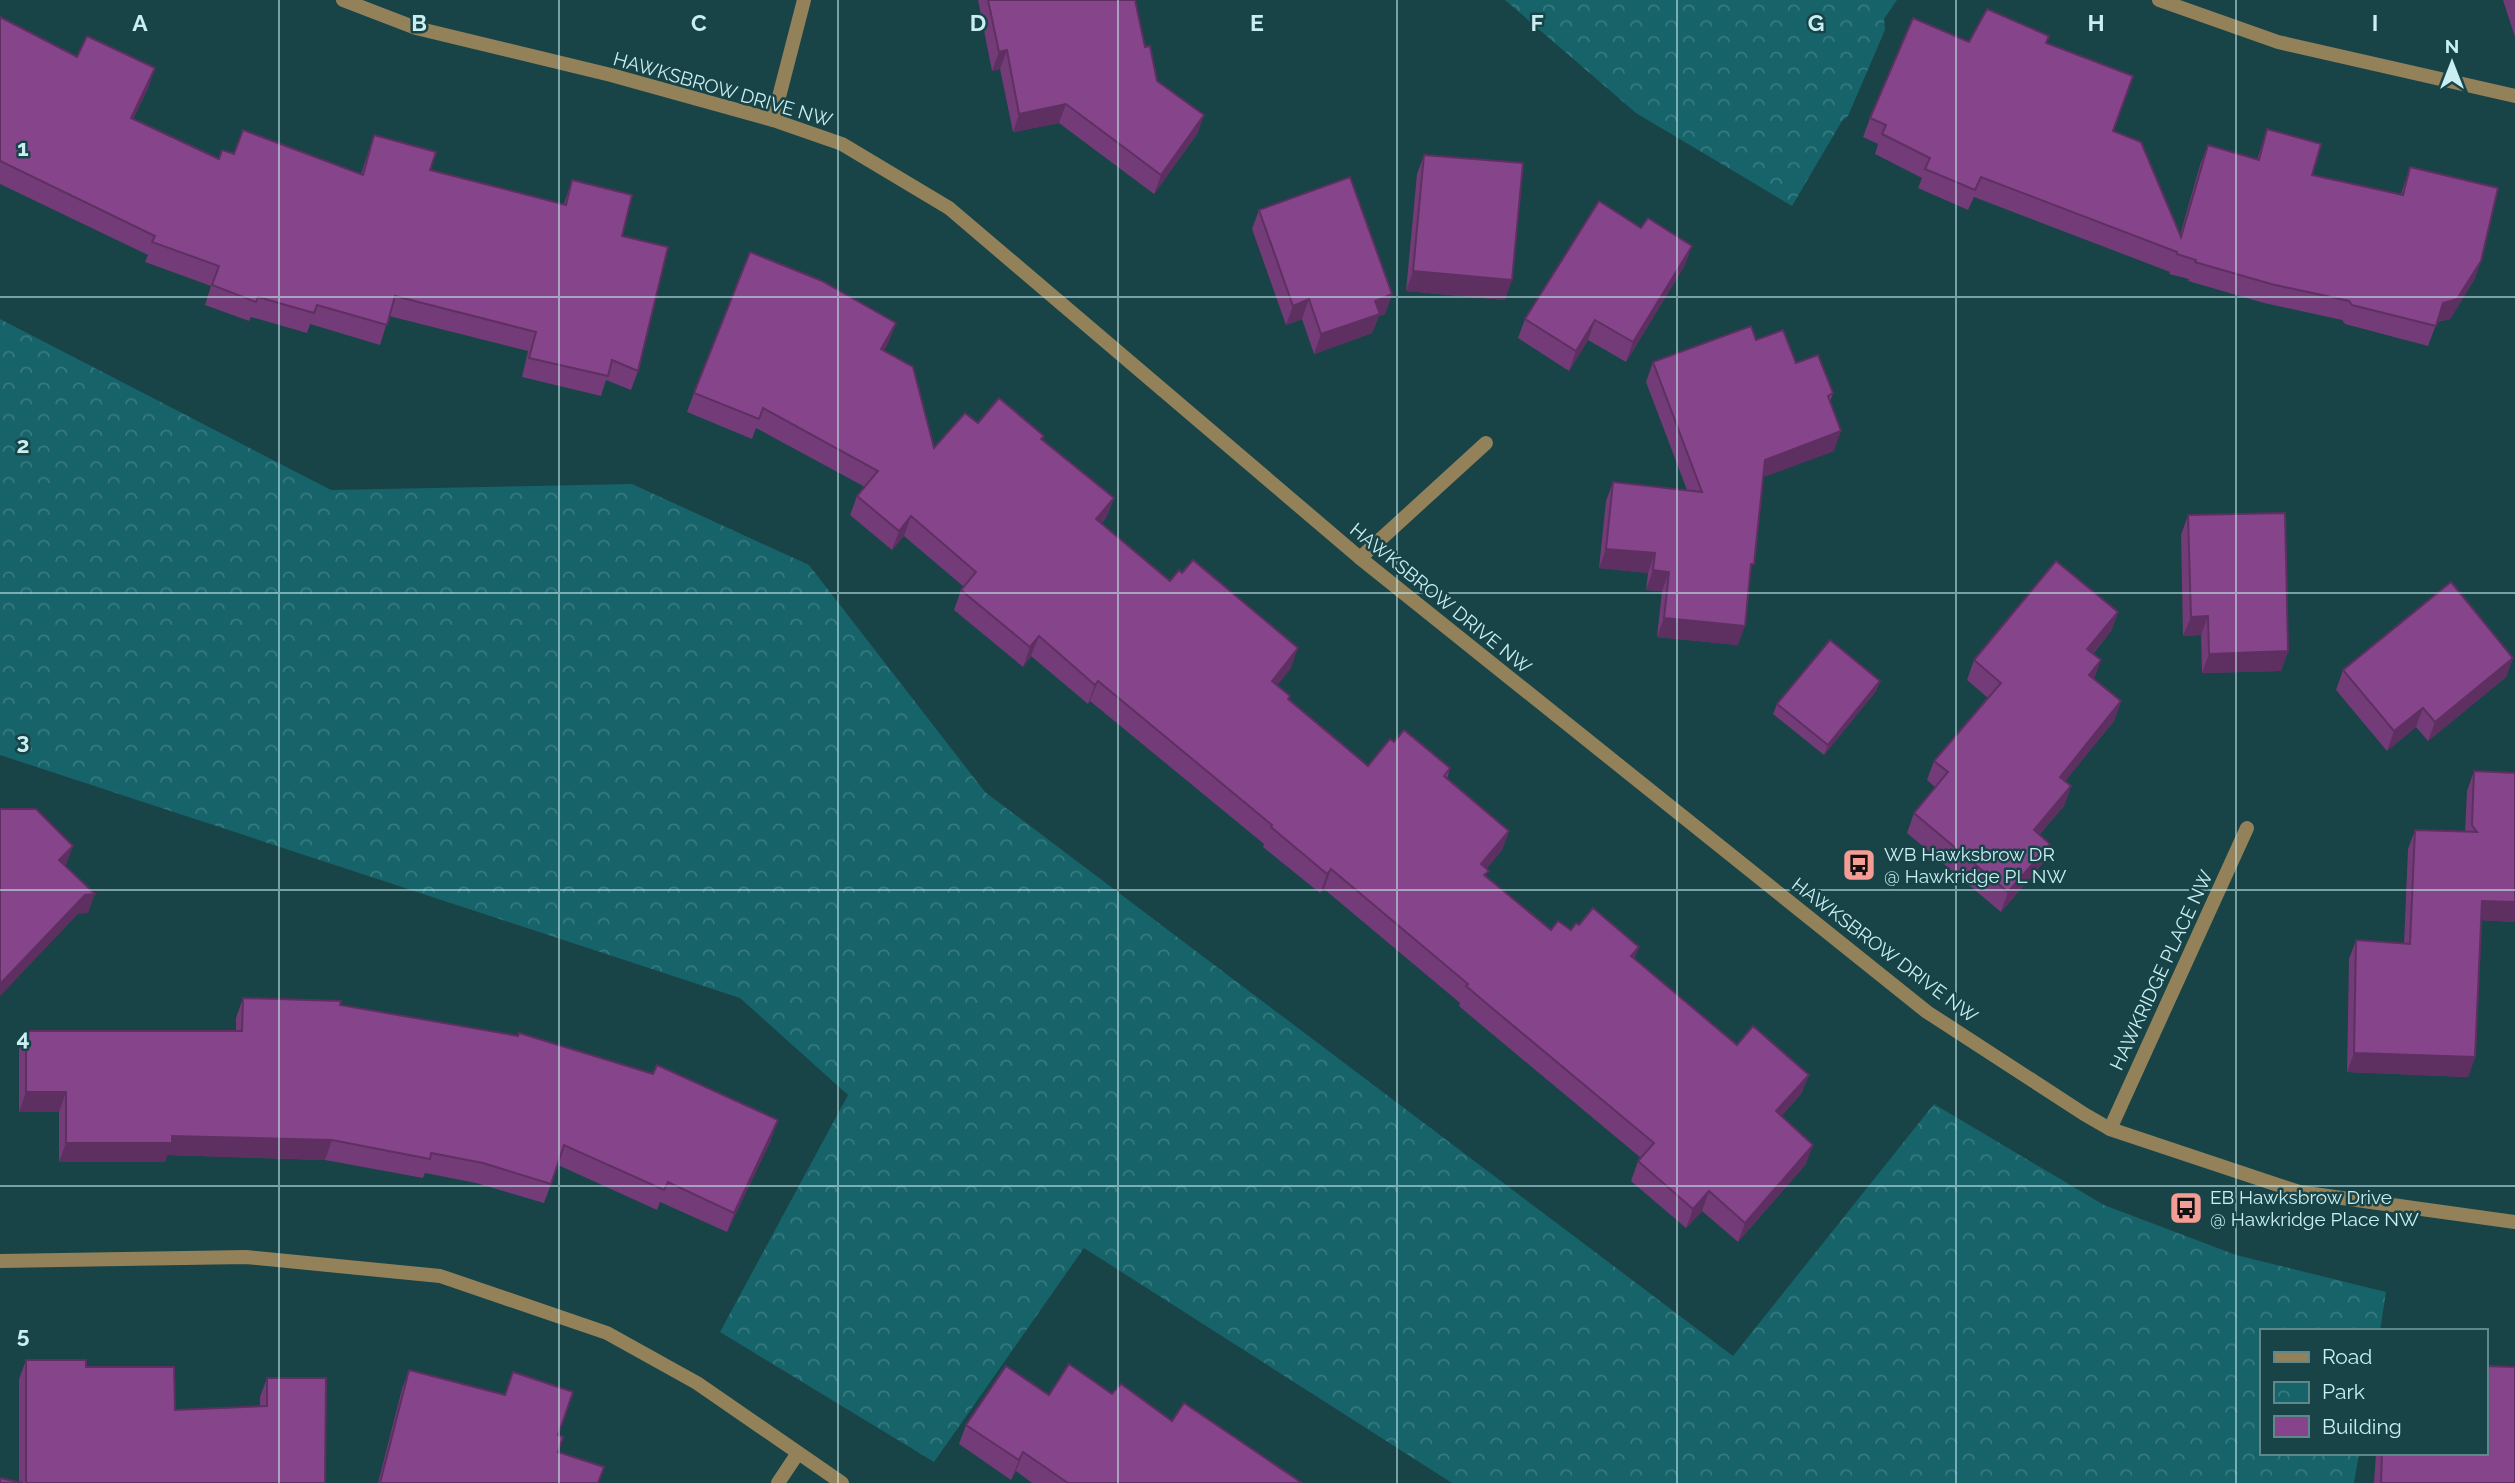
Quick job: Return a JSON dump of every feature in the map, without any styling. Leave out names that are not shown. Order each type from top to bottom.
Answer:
[{"type":"street","name":"HAWKSBROW DRIVE NW","points":[[343,0],[416,28],[611,75],[773,120],[842,144],[949,208],[1360,558],[1927,1012],[2110,1129],[2300,1192],[2515,1222]]},
{"type":"street","points":[[773,120],[804,0]]},
{"type":"street","points":[[2159,0],[2278,42],[2515,96]]},
{"type":"street","points":[[1360,558],[1486,443]]},
{"type":"street","name":"HAWKRIDGE PLACE NW","points":[[2110,1129],[2247,828]]},
{"type":"street","points":[[0,1261],[246,1257],[440,1276],[607,1333],[697,1383],[842,1483]]},
{"type":"street","points":[[779,1483],[798,1453]]},
{"type":"green space","points":[[1505,0],[1897,0],[1884,19],[1885,30],[1848,116],[1842,121],[1792,206],[1636,113]]},
{"type":"green space","points":[[0,319],[331,490],[632,484],[809,565],[985,792],[1733,1356],[1934,1104],[2104,1205],[2236,1255],[2386,1292],[2380,1329],[2260,1329],[2260,1455],[2359,1455],[2354,1483],[1452,1483],[1084,1248],[934,1462],[720,1332],[848,1095],[740,998],[0,755]]},
{"type":"building","points":[[988,0],[1135,0],[1145,47],[1150,46],[1157,81],[1204,115],[1161,175],[1066,104],[1019,114],[1007,50],[999,52]]},
{"type":"building","points":[[1987,9],[2049,36],[2046,43],[2133,76],[2113,131],[2141,142],[2181,237],[2208,145],[2259,160],[2267,129],[2321,144],[2312,175],[2403,195],[2410,167],[2498,188],[2481,261],[2457,299],[2443,303],[2436,326],[2195,262],[2196,260],[2177,252],[1981,177],[1975,190],[1925,169],[1930,158],[1882,134],[1886,125],[1870,118],[1913,18],[1969,42]]},
{"type":"building","points":[[0,17],[77,57],[87,36],[155,68],[131,118],[219,159],[222,150],[234,154],[243,130],[363,175],[374,135],[436,152],[430,170],[566,205],[572,180],[632,195],[622,236],[668,247],[638,371],[612,360],[608,376],[529,358],[536,332],[395,296],[387,325],[317,305],[314,313],[258,297],[256,302],[212,285],[219,266],[152,242],[155,236],[0,161]]},
{"type":"building","points":[[1424,155],[1523,163],[1512,280],[1413,271]]},
{"type":"building","points":[[1350,177],[1392,294],[1375,301],[1380,314],[1321,334],[1309,299],[1293,306],[1259,210]]},
{"type":"building","points":[[1599,201],[1641,228],[1648,218],[1692,246],[1633,342],[1595,320],[1576,351],[1525,319]]},
{"type":"building","points":[[750,252],[822,281],[896,323],[881,349],[913,367],[934,448],[965,413],[978,423],[999,398],[1044,436],[1041,439],[1114,498],[1096,519],[1170,581],[1179,570],[1182,573],[1193,560],[1298,648],[1272,681],[1290,696],[1288,699],[1368,766],[1390,739],[1394,742],[1404,730],[1450,768],[1444,776],[1509,831],[1481,864],[1489,871],[1484,875],[1551,930],[1558,921],[1571,930],[1576,923],[1579,925],[1593,908],[1639,947],[1631,956],[1737,1045],[1753,1026],[1809,1075],[1776,1111],[1813,1145],[1745,1223],[1709,1191],[1693,1209],[1638,1161],[1654,1143],[1466,986],[1468,984],[1331,869],[1327,874],[1098,681],[1095,685],[1039,636],[1030,647],[961,590],[976,572],[911,516],[899,531],[857,496],[878,471],[763,408],[759,419],[694,393]]},
{"type":"building","points":[[1751,326],[1756,340],[1783,330],[1796,363],[1818,355],[1833,393],[1828,396],[1841,431],[1765,460],[1745,626],[1664,618],[1669,572],[1653,570],[1655,553],[1606,549],[1613,482],[1702,492],[1653,362]]},
{"type":"building","points":[[2285,513],[2288,651],[2209,654],[2208,616],[2191,617],[2188,515]]},
{"type":"building","points":[[2056,561],[2118,612],[2087,649],[2101,660],[2089,675],[2121,701],[2060,777],[2071,786],[2034,830],[2050,844],[2008,892],[1914,813],[1948,772],[1934,761],[2001,683],[1974,660]]},
{"type":"building","points":[[2451,582],[2513,658],[2435,722],[2423,708],[2394,731],[2343,670]]},
{"type":"building","points":[[1830,640],[1880,681],[1828,745],[1777,704]]},
{"type":"building","points":[[2474,771],[2515,773],[2515,902],[2482,901],[2475,1057],[2354,1053],[2356,940],[2410,944],[2415,830],[2477,832],[2472,825]]},
{"type":"building","points":[[0,809],[36,809],[73,846],[59,860],[95,894],[85,895],[0,984]]},
{"type":"building","points":[[243,998],[341,1001],[340,1005],[518,1036],[519,1033],[653,1074],[657,1065],[778,1120],[734,1213],[668,1182],[664,1190],[564,1145],[551,1184],[483,1163],[431,1153],[430,1159],[332,1140],[172,1136],[172,1143],[66,1143],[66,1092],[26,1092],[26,1031],[242,1031]]},
{"type":"building","points":[[26,1360],[86,1360],[86,1367],[174,1367],[175,1410],[267,1406],[267,1378],[326,1378],[325,1483],[26,1483]]},
{"type":"building","points":[[1069,1364],[1112,1394],[1121,1384],[1172,1421],[1184,1403],[1302,1483],[1068,1483],[1023,1452],[1019,1460],[966,1425],[1006,1366],[1049,1395]]},
{"type":"building","points":[[2487,1366],[2515,1367],[2515,1483],[2381,1483],[2382,1455],[2487,1455]]},
{"type":"building","points":[[409,1370],[505,1395],[513,1372],[573,1392],[558,1435],[563,1437],[558,1452],[604,1467],[598,1483],[380,1483]]},
{"type":"building","points":[[0,1478],[23,1483],[0,1483]]},
{"type":"place","name":"WB Hawksbrow DR @ Hawkridge PL NW","points":[[1859,865]]},
{"type":"place","name":"EB Hawksbrow Drive @ Hawkridge Place NW","points":[[2186,1208]]}]
